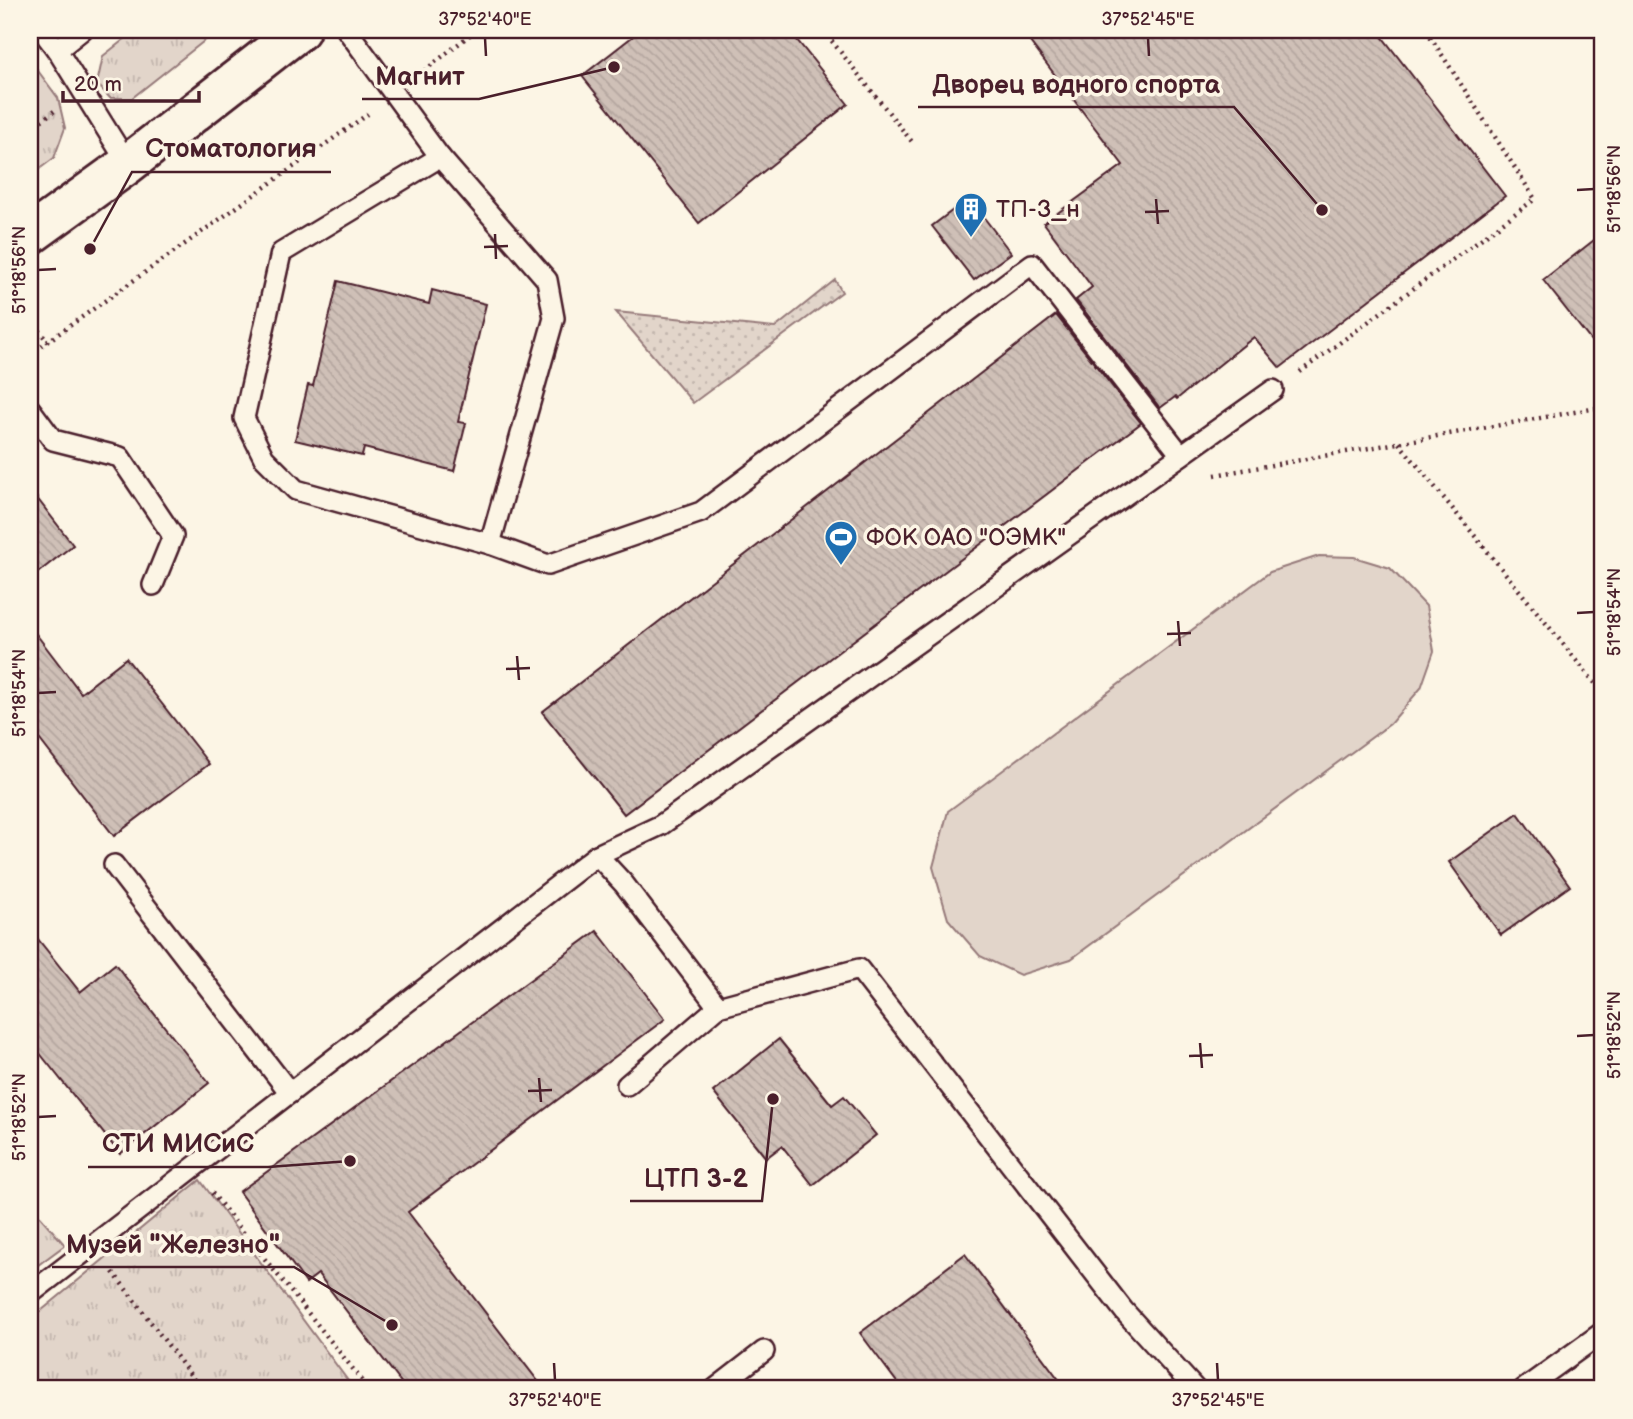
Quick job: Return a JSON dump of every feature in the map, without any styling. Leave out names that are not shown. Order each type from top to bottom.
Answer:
[{"type":"main road","points":[[30,235],[128,164],[300,30]]},
{"type":"lane","points":[[42,30],[58,50],[128,164]]},
{"type":"lane","points":[[58,50],[82,30]]},
{"type":"lane","points":[[347,30],[440,157],[547,280],[554,318],[490,544]]},
{"type":"lane","points":[[440,157],[281,253],[244,418],[264,458],[296,489],[490,544],[548,565],[701,512],[1032,264],[1181,455]]},
{"type":"lane","points":[[30,1294],[597,855],[661,825],[1273,390]]},
{"type":"lane","points":[[30,409],[53,440],[120,457],[173,536],[153,585]]},
{"type":"lane","points":[[597,855],[624,884],[718,1007]]},
{"type":"lane","points":[[114,865],[290,1093]]},
{"type":"lane","points":[[627,1085],[718,1007],[859,969],[1124,1311],[1195,1389]]},
{"type":"lane","points":[[1524,1389],[1603,1332]]},
{"type":"lane","points":[[715,1389],[764,1351]]},
{"type":"path","points":[[30,354],[395,94],[476,30]]},
{"type":"path","points":[[822,30],[913,143]]},
{"type":"path","points":[[1273,390],[1535,199],[1426,30]]},
{"type":"path","points":[[30,319],[48,342]]},
{"type":"path","points":[[1181,455],[1212,476],[1603,407]]},
{"type":"path","points":[[1399,443],[1603,694]]},
{"type":"path","points":[[209,1189],[369,1389]]},
{"type":"path","points":[[93,1245],[201,1389]]},
{"type":"green space","points":[[136,30],[218,30],[132,98],[110,98],[97,84],[103,56]]},
{"type":"green space","points":[[30,60],[58,98],[65,128],[54,158],[30,176]]},
{"type":"green space","points":[[835,280],[842,292],[693,403],[616,312],[775,328]]},
{"type":"green space","points":[[1319,556],[1354,557],[1390,568],[1426,606],[1434,651],[1421,688],[1390,724],[1071,959],[1020,975],[980,956],[948,919],[933,867],[948,811],[1270,572]]},
{"type":"green space","points":[[200,1180],[354,1389],[30,1389],[30,1320]]},
{"type":"green space","points":[[30,1205],[65,1245],[30,1271]]},
{"type":"building","points":[[641,30],[789,30],[848,104],[699,223],[582,76]]},
{"type":"building","points":[[1021,30],[1377,30],[1505,196],[1280,368],[1254,337],[1177,399],[1175,397],[1160,408],[1076,300],[1092,287],[1044,223],[1123,165]]},
{"type":"building","name":"ТП-3_н","points":[[969,198],[1011,253],[974,280],[932,226]]},
{"type":"building","points":[[1603,233],[1603,356],[1543,280]]},
{"type":"building","points":[[338,281],[429,304],[432,290],[486,304],[458,422],[466,423],[454,471],[364,448],[362,456],[295,440],[308,385],[313,386]]},
{"type":"building","name":"ФОК ОАО \"ОЭМК\"","points":[[1056,315],[1141,423],[624,814],[542,712]]},
{"type":"building","points":[[30,489],[73,545],[30,579]]},
{"type":"building","points":[[30,626],[81,693],[126,658],[209,764],[114,836],[30,727]]},
{"type":"building","points":[[1518,813],[1570,886],[1501,935],[1449,862]]},
{"type":"building","points":[[30,929],[80,992],[115,964],[209,1083],[120,1154],[30,1041]]},
{"type":"building","points":[[597,931],[665,1019],[408,1212],[544,1389],[406,1389],[318,1274],[306,1283],[239,1192]]},
{"type":"building","points":[[779,1039],[832,1105],[844,1096],[876,1135],[813,1185],[782,1146],[766,1158],[713,1092]]},
{"type":"building","points":[[965,1254],[1066,1389],[902,1389],[860,1333]]},
{"type":"place","name":"Магнит","points":[[614,67]]},
{"type":"place","name":"Дворец водного спорта","points":[[1322,210]]},
{"type":"place","name":"ТП-3_н","points":[[971,239]]},
{"type":"place","name":"Стоматология","points":[[90,249]]},
{"type":"place","name":"ФОК ОАО \"ОЭМК\"","points":[[841,567]]},
{"type":"place","name":"ЦТП 3-2","points":[[773,1099]]},
{"type":"place","name":"СТИ МИСиС","points":[[350,1161]]},
{"type":"place","name":"Музей \"Железно\"","points":[[392,1325]]}]
